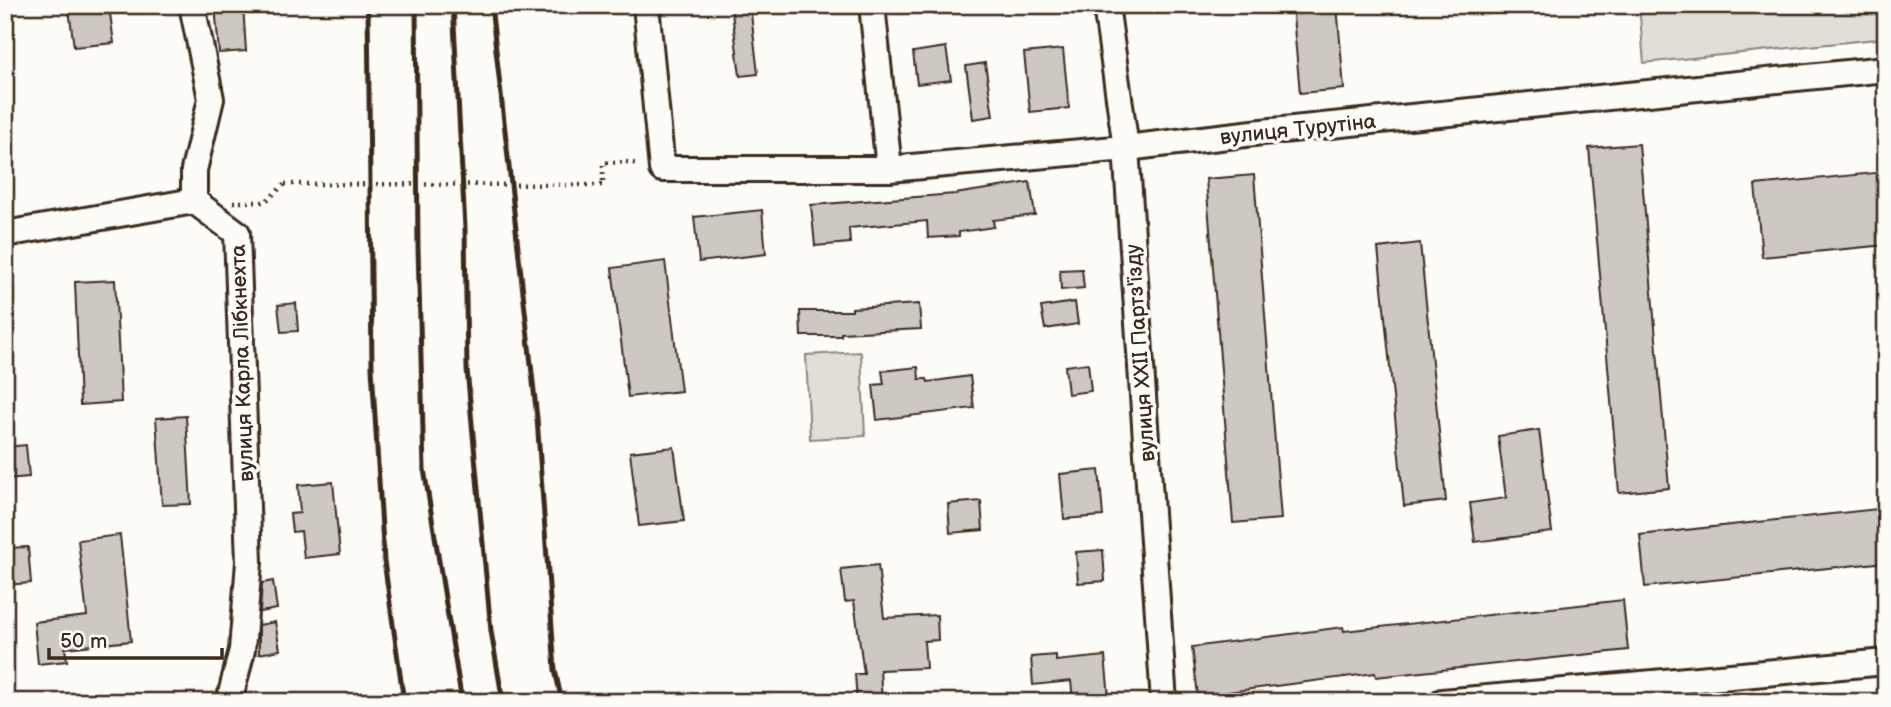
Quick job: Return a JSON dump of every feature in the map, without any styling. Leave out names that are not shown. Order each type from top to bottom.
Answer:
[{"type":"street","points":[[5,234],[194,201],[194,170],[211,99],[192,5]]},
{"type":"street","name":"вулиця Турутіна","points":[[646,5],[662,169],[889,169],[1126,148],[1275,130],[1886,69]]},
{"type":"street","points":[[872,5],[889,169]]},
{"type":"street","name":"вулиця XXII Партз'їзду","points":[[1106,5],[1126,148],[1164,702]]},
{"type":"street","name":"вулиця Карла Лібкнехта","points":[[194,201],[237,233],[249,562],[242,650],[229,702]]},
{"type":"street","points":[[1442,702],[1886,662]]},
{"type":"path","points":[[194,201],[265,202],[285,184],[603,185],[603,163],[626,162]]},
{"type":"shaded area","points":[[1639,5],[1886,5],[1886,38],[1644,63]]},
{"type":"shaded area","points":[[861,352],[865,436],[810,439],[806,355]]},
{"type":"building","points":[[215,5],[243,5],[246,51],[219,53]]},
{"type":"building","points":[[731,5],[750,5],[758,74],[740,76]]},
{"type":"building","points":[[1292,5],[1337,5],[1344,89],[1300,93]]},
{"type":"building","points":[[109,6],[114,43],[74,47],[69,10]]},
{"type":"building","points":[[946,47],[951,80],[917,84],[913,52]]},
{"type":"building","points":[[1063,49],[1069,108],[1030,112],[1024,53]]},
{"type":"building","points":[[985,63],[993,116],[973,119],[966,66]]},
{"type":"building","points":[[1639,144],[1669,488],[1619,493],[1589,148]]},
{"type":"building","points":[[1884,172],[1886,245],[1762,257],[1755,185]]},
{"type":"building","points":[[1254,175],[1281,519],[1233,523],[1206,179]]},
{"type":"building","points":[[1030,182],[1035,215],[993,220],[994,227],[959,232],[959,236],[928,238],[927,221],[849,228],[850,243],[815,246],[811,205],[955,194]]},
{"type":"building","points":[[762,210],[766,254],[699,262],[694,217]]},
{"type":"building","points":[[1420,243],[1446,501],[1404,506],[1378,248]]},
{"type":"building","points":[[665,261],[681,391],[628,397],[612,268]]},
{"type":"building","points":[[1082,269],[1084,288],[1061,290],[1060,270]]},
{"type":"building","points":[[115,280],[121,402],[80,405],[75,282]]},
{"type":"building","points":[[1075,302],[1078,324],[1045,329],[1041,307]]},
{"type":"building","points":[[296,303],[298,331],[281,332],[278,305]]},
{"type":"building","points":[[919,304],[921,329],[841,333],[841,336],[801,336],[800,311],[852,311],[852,308]]},
{"type":"building","points":[[1088,363],[1091,391],[1068,394],[1065,366]]},
{"type":"building","points":[[918,367],[919,379],[927,379],[928,382],[970,376],[974,408],[877,420],[873,385],[884,384],[882,371]]},
{"type":"building","points":[[186,416],[191,504],[162,505],[156,418]]},
{"type":"building","points":[[1539,430],[1552,532],[1475,542],[1470,503],[1506,498],[1498,436]]},
{"type":"building","points":[[26,445],[29,477],[5,479],[5,447]]},
{"type":"building","points":[[674,447],[684,521],[639,526],[630,452]]},
{"type":"building","points":[[1099,470],[1103,516],[1064,519],[1060,474]]},
{"type":"building","points":[[333,482],[340,554],[304,558],[301,531],[292,532],[290,514],[300,513],[298,485]]},
{"type":"building","points":[[981,501],[983,530],[950,533],[948,504]]},
{"type":"building","points":[[1886,508],[1886,562],[1645,587],[1640,535]]},
{"type":"building","points":[[120,535],[131,641],[65,648],[67,661],[38,664],[34,622],[87,616],[78,540]]},
{"type":"building","points":[[28,547],[31,583],[5,585],[5,548]]},
{"type":"building","points":[[1103,550],[1105,581],[1078,583],[1076,552]]},
{"type":"building","points":[[878,565],[884,618],[937,615],[938,640],[924,641],[926,668],[880,670],[882,702],[857,702],[855,674],[864,674],[854,601],[845,602],[841,569]]},
{"type":"building","points":[[273,581],[277,609],[260,612],[262,583]]},
{"type":"building","points":[[1623,600],[1628,650],[1376,677],[1375,673],[1198,696],[1192,647],[1343,627],[1344,631]]},
{"type":"building","points":[[275,622],[280,650],[259,654],[259,625]]},
{"type":"building","points":[[1056,655],[1056,661],[1105,656],[1109,697],[1073,700],[1071,681],[1033,685],[1031,657]]},
{"type":"railway","points":[[368,5],[372,368],[384,561],[404,702]]},
{"type":"railway","points":[[416,5],[418,248],[424,469],[462,702]]},
{"type":"railway","points":[[453,5],[465,228],[467,369],[491,631],[503,702]]},
{"type":"railway","points":[[491,5],[537,418],[555,670],[562,702]]}]
